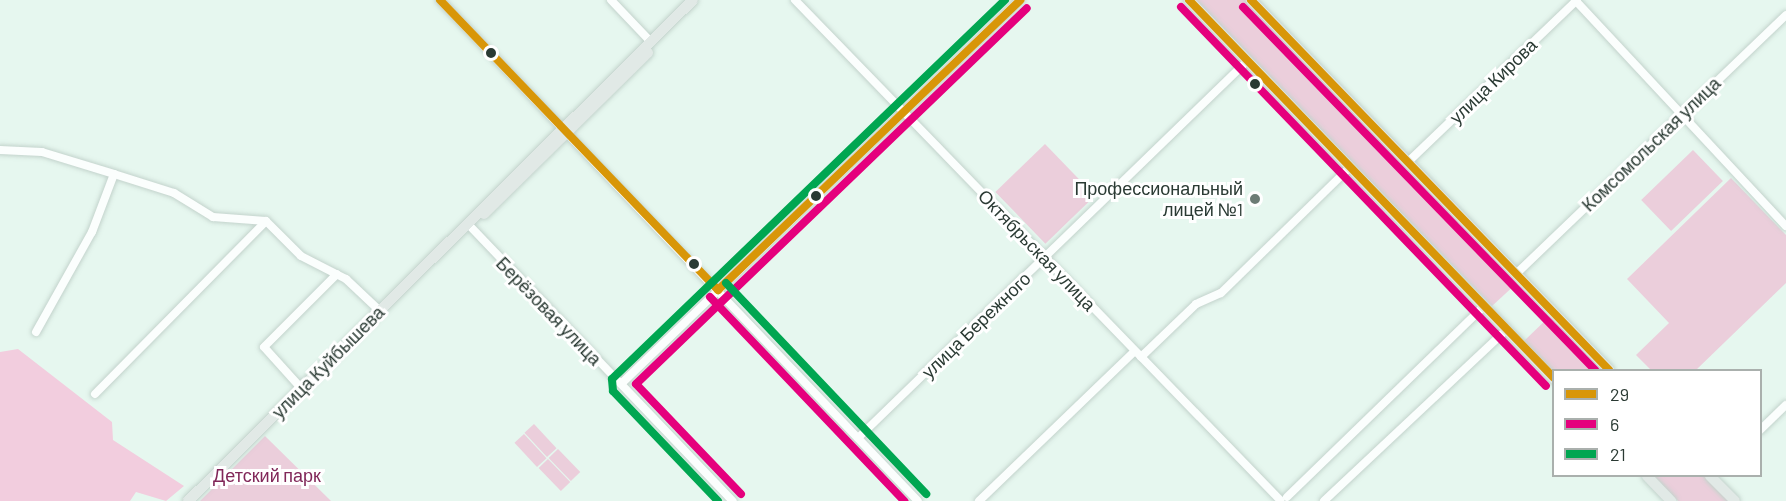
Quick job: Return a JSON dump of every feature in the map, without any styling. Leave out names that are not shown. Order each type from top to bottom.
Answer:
[{"type":"main road","points":[[564,134],[693,0]]},
{"type":"main road","points":[[1189,0],[1552,377]]},
{"type":"main road","points":[[1251,0],[1608,369]]},
{"type":"main road","points":[[564,134],[625,80],[673,20]]},
{"type":"main road","name":"улица Куйбышева","points":[[188,501],[468,224],[498,205],[564,134]]},
{"type":"main road","points":[[1648,477],[1671,501]]},
{"type":"main road","points":[[1713,477],[1735,501]]},
{"type":"street","points":[[440,0],[564,134],[718,290],[918,501]]},
{"type":"street","points":[[611,0],[651,42]]},
{"type":"street","name":"Октябрьская улица","points":[[795,0],[1138,354],[1283,498]]},
{"type":"street","points":[[621,384],[1020,0]]},
{"type":"street","points":[[1576,0],[1681,116],[1786,226]]},
{"type":"street","name":"улица Кирова","points":[[1408,162],[1576,0]]},
{"type":"street","name":"Комсомольская улица","points":[[1516,274],[1786,15]]},
{"type":"street","name":"улица Бережного","points":[[858,438],[1247,61]]},
{"type":"street","points":[[0,150],[42,152],[174,193],[213,218],[266,221],[301,256],[337,274],[380,310]]},
{"type":"street","points":[[978,501],[1196,304],[1221,292],[1350,167]]},
{"type":"street","points":[[36,332],[92,232],[114,174]]},
{"type":"street","points":[[95,394],[266,221]]},
{"type":"street","name":"Берёзовая улица","points":[[468,224],[733,501]]},
{"type":"street","points":[[301,388],[264,347],[337,274]]},
{"type":"street","points":[[1283,498],[1484,306]]},
{"type":"street","points":[[1324,501],[1506,330]]},
{"type":"street","points":[[1762,429],[1786,405]]},
{"type":"green space","points":[[1194,0],[1245,0],[1517,283],[1492,306]]},
{"type":"green space","points":[[1045,144],[1095,196],[1045,244],[995,192]]},
{"type":"green space","points":[[1693,150],[1723,181],[1671,231],[1641,200]]},
{"type":"green space","points":[[1731,178],[1786,235],[1786,283],[1697,369],[1650,369],[1636,355],[1669,323],[1627,279]]},
{"type":"green space","points":[[1550,316],[1602,369],[1552,369],[1552,371],[1524,341]]},
{"type":"green space","points":[[534,424],[557,448],[547,457],[524,433]]},
{"type":"green space","points":[[524,434],[547,458],[537,467],[514,443]]},
{"type":"green space","name":"Детский парк","points":[[265,436],[331,501],[200,501]]},
{"type":"green space","points":[[558,449],[580,472],[571,481],[549,458]]},
{"type":"green space","points":[[548,459],[570,482],[561,491],[539,468]]},
{"type":"green space","points":[[1655,477],[1706,477],[1730,501],[1678,501]]},
{"type":"shaded area","points":[[18,349],[112,422],[113,440],[184,486],[166,501],[136,492],[130,501],[0,501],[0,352]]},
{"type":"transit line","name":"29","points":[[440,0],[718,290]]},
{"type":"transit line","name":"21","points":[[718,501],[613,391],[612,379],[1005,0]]},
{"type":"transit line","name":"29","points":[[718,290],[1020,0]]},
{"type":"transit line","name":"29","points":[[1189,0],[1552,376]]},
{"type":"transit line","name":"29","points":[[1251,0],[1608,369]]},
{"type":"transit line","name":"6","points":[[1181,7],[1546,386]]},
{"type":"transit line","name":"6","points":[[1243,7],[1594,369]]},
{"type":"transit line","name":"6","points":[[741,494],[636,384],[1027,8]]},
{"type":"transit line","name":"21","points":[[726,283],[926,494]]},
{"type":"transit line","name":"6","points":[[710,297],[904,501]]},
{"type":"place","name":"Профессиональный лицей №1","points":[[1255,199]]}]
